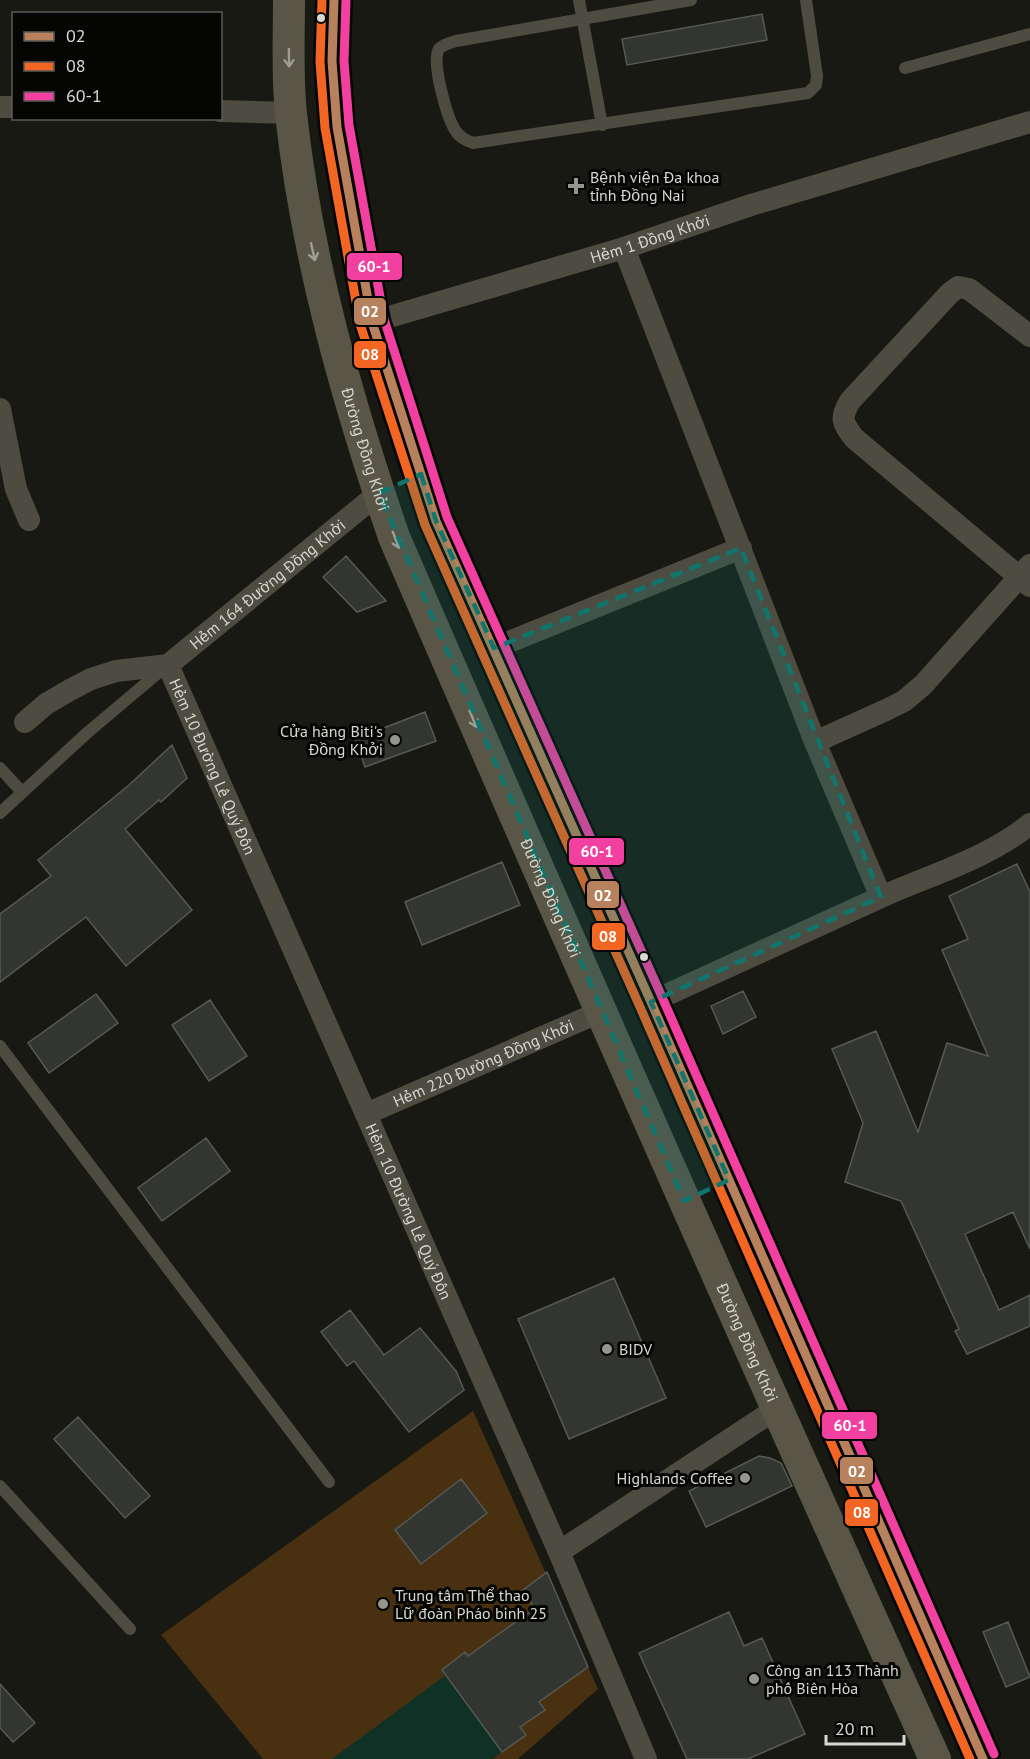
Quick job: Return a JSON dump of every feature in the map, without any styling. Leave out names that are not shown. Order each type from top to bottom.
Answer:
[{"type":"main road","name":"Đường Đồng Khởi","points":[[289,0],[291,113],[310,238],[334,344],[394,537],[600,1012],[776,1409],[935,1759]]},
{"type":"main road","points":[[334,0],[332,61],[337,127],[372,322],[436,522],[651,1002],[983,1759]]},
{"type":"main road","points":[[379,493],[421,474]]},
{"type":"main road","points":[[684,1201],[729,1180]]},
{"type":"street","points":[[222,111],[291,113]]},
{"type":"street","name":"Hẻm 1 Đồng Khởi","points":[[372,322],[624,248],[751,205],[1030,122]]},
{"type":"street","points":[[624,248],[816,742],[881,897]]},
{"type":"street","points":[[816,742],[904,701],[923,685],[1026,576],[854,438],[844,425],[843,415],[850,401],[958,287],[969,289],[1030,336]]},
{"type":"street","points":[[0,409],[16,489],[29,520]]},
{"type":"street","name":"Hẻm 164 Đường Đồng Khởi","points":[[168,665],[379,493]]},
{"type":"street","points":[[494,648],[741,548]]},
{"type":"street","points":[[26,722],[46,704],[91,680],[116,671],[168,665]]},
{"type":"street","name":"Hẻm 10 Đường Lê Quý Đôn","points":[[168,665],[559,1552],[646,1759]]},
{"type":"street","points":[[651,1002],[1027,833]]},
{"type":"street","name":"Hẻm 220 Đường Đồng Khởi","points":[[366,1114],[600,1012]]},
{"type":"street","points":[[559,1552],[776,1409]]},
{"type":"lane","points":[[579,0],[602,124]]},
{"type":"lane","points":[[691,0],[443,45],[438,50],[436,59],[446,109],[455,130],[462,139],[473,143],[808,93],[816,85],[817,76],[806,0]]},
{"type":"lane","points":[[905,68],[1030,34]]},
{"type":"lane","points":[[0,813],[87,733],[168,665]]},
{"type":"lane","points":[[0,768],[22,792]]},
{"type":"lane","points":[[0,1046],[329,1482]]},
{"type":"lane","points":[[0,1485],[130,1629]]},
{"type":"highlighted area","points":[[421,474],[436,521],[494,648],[741,548],[881,897],[651,1002],[729,1180],[684,1201],[379,493]]},
{"type":"shaded area","name":"Trung tâm Thể thao Lữ đoàn Pháo binh 25","points":[[473,1411],[598,1689],[518,1759],[263,1759],[161,1635]]},
{"type":"shaded area","points":[[446,1675],[502,1752],[493,1759],[332,1759]]},
{"type":"building","points":[[762,14],[767,40],[627,65],[622,39]]},
{"type":"building","points":[[346,556],[386,601],[357,612],[323,577]]},
{"type":"building","points":[[425,712],[436,741],[365,767],[355,739]]},
{"type":"building","points":[[172,745],[187,778],[161,802],[159,800],[125,829],[192,910],[126,966],[86,917],[0,982],[0,914],[51,876],[38,860],[129,785]]},
{"type":"building","points":[[502,862],[520,905],[422,945],[405,902]]},
{"type":"building","points":[[1017,864],[1030,892],[1030,1249],[1013,1212],[965,1234],[999,1310],[1030,1295],[1030,1326],[967,1354],[955,1331],[959,1329],[901,1201],[845,1182],[863,1123],[832,1049],[876,1031],[918,1132],[947,1043],[988,1056],[942,950],[968,939],[949,896]]},
{"type":"building","points":[[743,991],[756,1017],[723,1034],[711,1006]]},
{"type":"building","points":[[96,994],[118,1023],[49,1073],[28,1043]]},
{"type":"building","points":[[210,1000],[247,1056],[209,1081],[172,1025]]},
{"type":"building","points":[[206,1138],[230,1171],[162,1221],[138,1188]]},
{"type":"building","points":[[614,1278],[666,1398],[569,1439],[518,1319]]},
{"type":"building","points":[[350,1310],[384,1355],[420,1328],[456,1371],[464,1390],[409,1432],[354,1361],[347,1366],[321,1332]]},
{"type":"building","points":[[78,1417],[150,1496],[125,1518],[54,1439]]},
{"type":"building","name":"Highlands Coffee","points":[[759,1456],[781,1463],[792,1486],[706,1527],[689,1491]]},
{"type":"building","points":[[461,1479],[487,1513],[421,1564],[395,1530]]},
{"type":"building","points":[[547,1572],[588,1667],[539,1702],[545,1710],[520,1727],[526,1735],[502,1752],[442,1670],[465,1652],[468,1656],[535,1608],[522,1591]]},
{"type":"building","points":[[729,1612],[744,1646],[762,1638],[805,1734],[748,1759],[687,1759],[639,1653]]},
{"type":"building","points":[[1008,1622],[1030,1677],[1006,1687],[983,1632]]},
{"type":"building","points":[[0,1684],[35,1723],[13,1742],[0,1728]]},
{"type":"transit line","name":"08","points":[[322,0],[320,62],[325,128],[360,324],[425,525],[640,1007],[970,1759]]},
{"type":"transit line","name":"02","points":[[334,0],[332,61],[337,127],[372,322],[436,521],[651,1002],[983,1759]]},
{"type":"transit line","name":"60-1","points":[[346,0],[344,61],[349,125],[384,319],[447,517],[662,997],[994,1754]]},
{"type":"place","name":"Bệnh viện Đa khoa tỉnh Đồng Nai","points":[[576,186]]},
{"type":"place","name":"Cửa hàng Biti's Đồng Khởi","points":[[395,740]]},
{"type":"place","name":"BIDV","points":[[607,1349]]},
{"type":"place","name":"Highlands Coffee","points":[[745,1478]]},
{"type":"place","name":"Trung tâm Thể thao Lữ đoàn Pháo binh 25","points":[[383,1604]]},
{"type":"place","name":"Công an 113 Thành phố Biên Hòa","points":[[754,1679]]}]
